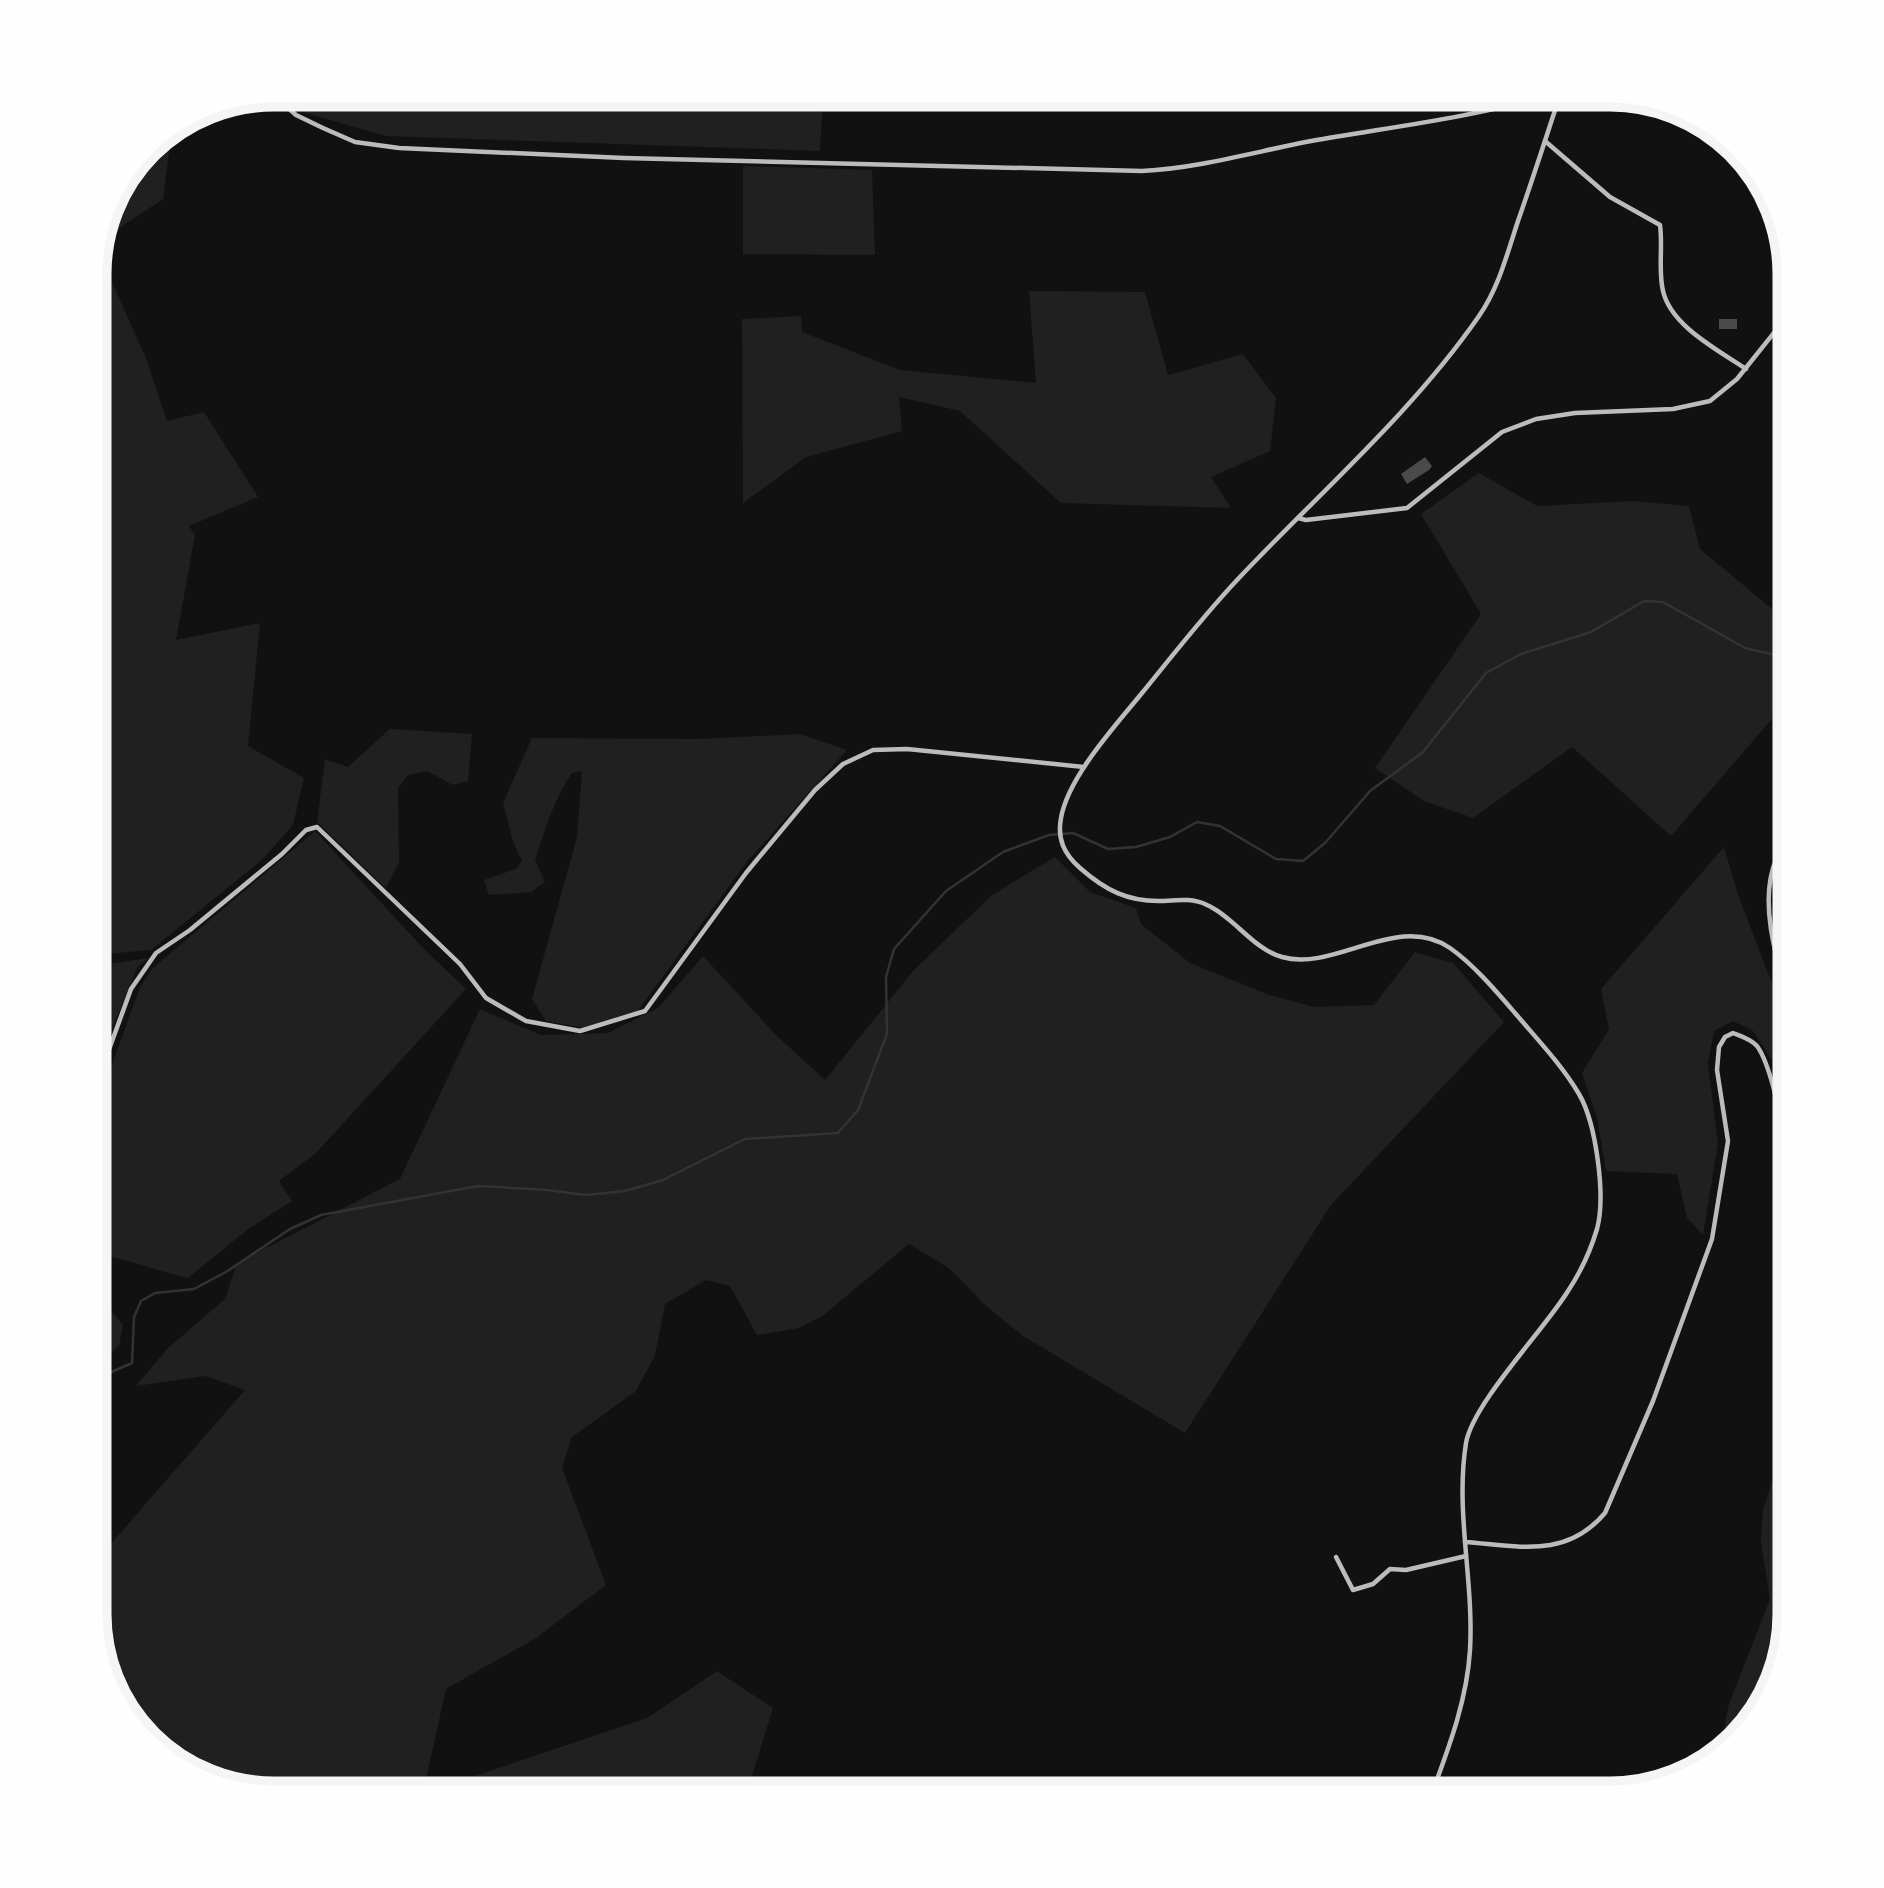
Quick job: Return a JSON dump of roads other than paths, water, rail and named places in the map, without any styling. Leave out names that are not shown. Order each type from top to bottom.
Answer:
[{"type":"street","points":[[288,107],[296,114],[355,142],[399,148],[624,158],[1142,171],[1182,169],[1274,148],[1508,107]]},
{"type":"street","points":[[1437,1781],[1466,1689],[1471,1647],[1463,1468],[1467,1434],[1485,1403],[1569,1290],[1598,1225],[1600,1189],[1583,1100],[1559,1063],[1503,999],[1453,950],[1431,937],[1407,936],[1305,959],[1281,957],[1262,946],[1210,905],[1189,899],[1153,901],[1124,897],[1100,886],[1070,860],[1060,845],[1061,815],[1084,767],[1234,583],[1383,432],[1480,314],[1497,284],[1556,107]]},
{"type":"street","points":[[1545,141],[1610,197],[1660,225],[1662,289],[1668,307],[1687,325],[1746,369]]},
{"type":"street","points":[[1298,518],[1319,519],[1407,508],[1502,432],[1536,419],[1574,413],[1660,410],[1710,401],[1746,369],[1777,330]]},
{"type":"street","points":[[1309,507],[1319,519]]},
{"type":"street","points":[[107,1055],[131,989],[156,953],[272,862],[306,830],[317,827],[460,964],[486,998],[527,1021],[580,1031],[645,1011],[661,994],[746,873],[815,790],[843,764],[873,750],[907,749],[1084,767]]},
{"type":"street","points":[[1777,859],[1770,918],[1777,963]]},
{"type":"street","points":[[1465,1542],[1557,1546],[1575,1540],[1593,1527],[1605,1513],[1653,1402],[1712,1239],[1728,1142],[1717,1069],[1719,1047],[1725,1037],[1733,1033],[1747,1038],[1757,1046],[1766,1066],[1777,1108]]},
{"type":"street","points":[[1336,1557],[1353,1590],[1373,1584],[1390,1569],[1406,1570],[1466,1556]]},
{"type":"waterway","points":[[107,1374],[132,1363],[134,1317],[141,1301],[155,1293],[194,1289],[226,1272],[290,1229],[321,1215],[478,1186],[586,1195],[625,1191],[663,1180],[745,1139],[838,1133],[858,1110],[887,1034],[886,977],[894,949],[946,891],[1003,852],[1049,835],[1073,833],[1108,849],[1136,847],[1170,837],[1197,822],[1220,826],[1276,859],[1303,861],[1325,843],[1370,791],[1423,752],[1486,673],[1521,654],[1591,632],[1644,601],[1663,602],[1745,648],[1777,655]]}]
